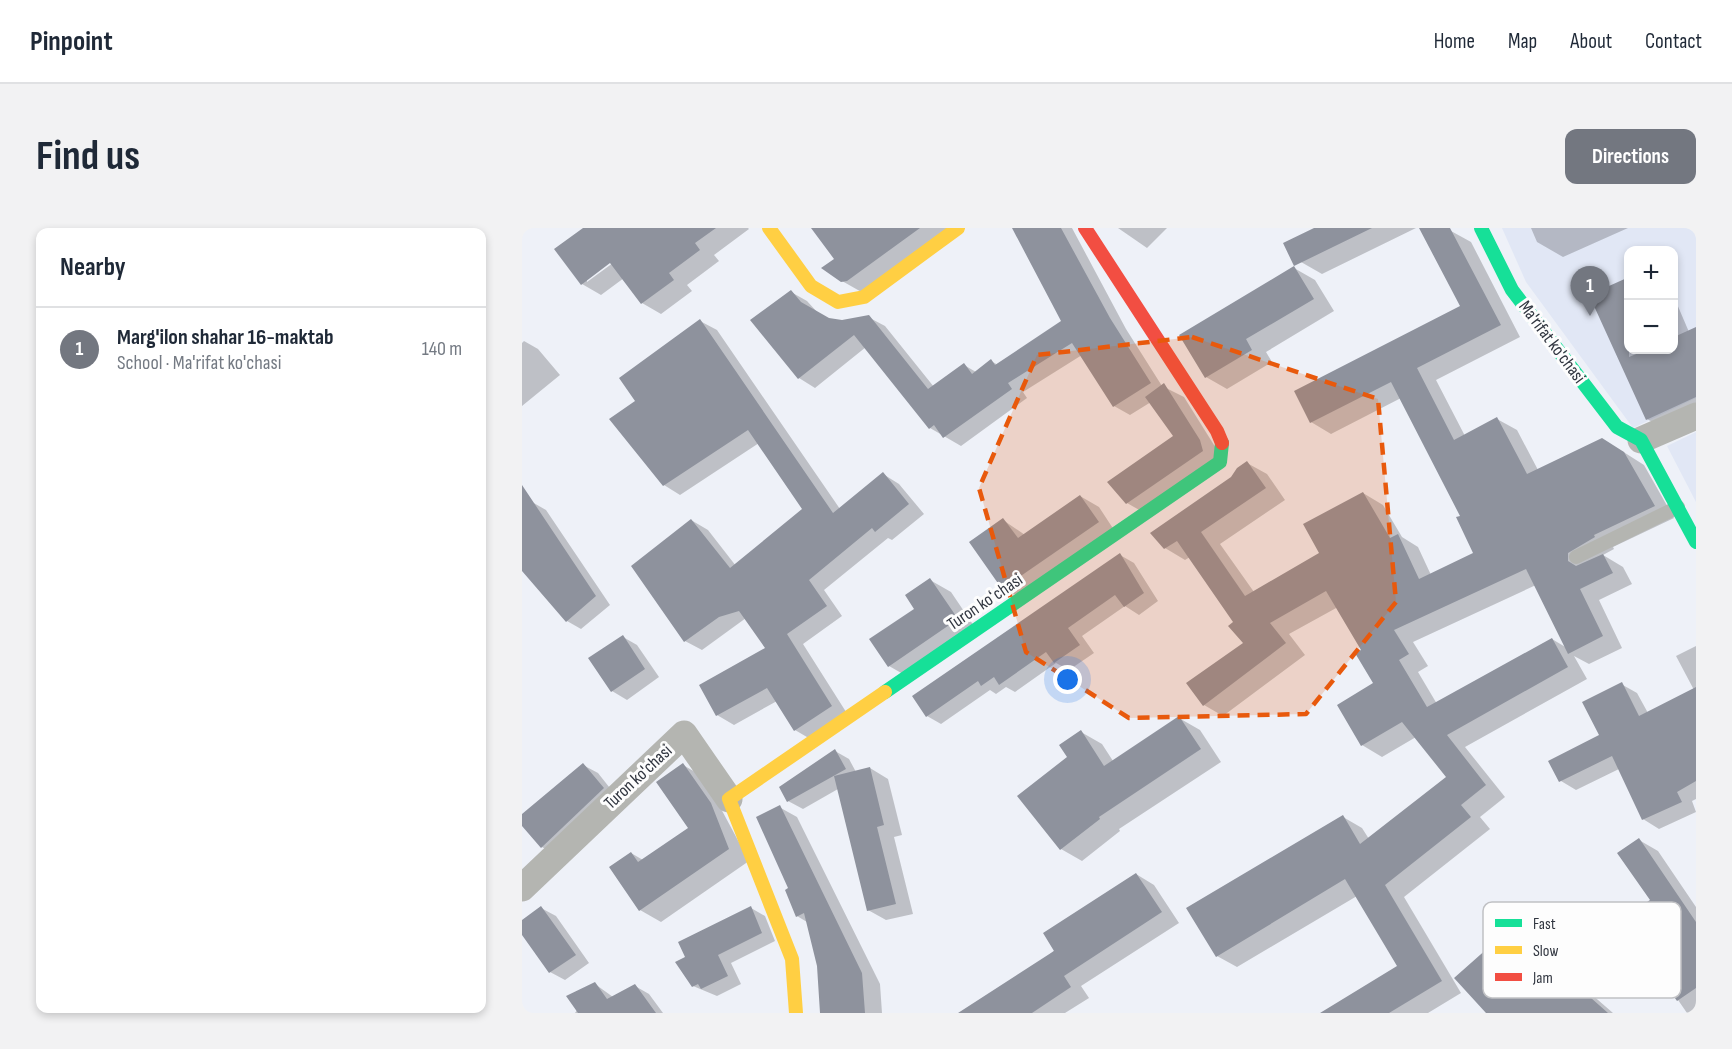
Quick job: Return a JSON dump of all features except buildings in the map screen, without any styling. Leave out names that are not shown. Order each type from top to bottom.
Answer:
[{"type":"street","points":[[769,228],[811,286],[838,302],[864,297],[958,228]]},
{"type":"street","name":"Turon koʻchasi","points":[[729,798],[1220,462],[1223,446],[1217,431],[1084,228]]},
{"type":"street","name":"Ma'rifat ko'chasi","points":[[1481,228],[1519,299],[1617,427],[1641,440]]},
{"type":"street","points":[[1696,416],[1641,440],[1696,542]]},
{"type":"street","name":"Turon ko'chasi","points":[[526,874],[684,734],[729,798]]},
{"type":"street","points":[[729,798],[792,959],[796,1013]]},
{"type":"lane","points":[[1576,557],[1678,507]]},
{"type":"highlighted area","points":[[1192,337],[1378,399],[1396,602],[1306,714],[1129,718],[1026,652],[979,488],[1037,355]]},
{"type":"shaded area","points":[[1502,228],[1696,228],[1696,398],[1633,428],[1526,282]]},
{"type":"shaded area","points":[[1696,432],[1696,502],[1667,446]]},
{"type":"traffic: fast","points":[[1481,228],[1512,290],[1617,427],[1641,440],[1696,542]]},
{"type":"traffic: fast","points":[[885,692],[1220,462],[1222,443]]},
{"type":"traffic: slow","points":[[769,228],[811,286],[838,302],[864,297],[958,228]]},
{"type":"traffic: slow","points":[[796,1013],[792,959],[729,799],[885,692]]},
{"type":"traffic: jam","points":[[1085,228],[1217,431],[1222,443]]},
{"type":"place","name":"Marg'ilon shahar 16-maktab","points":[[1590,316]]}]
